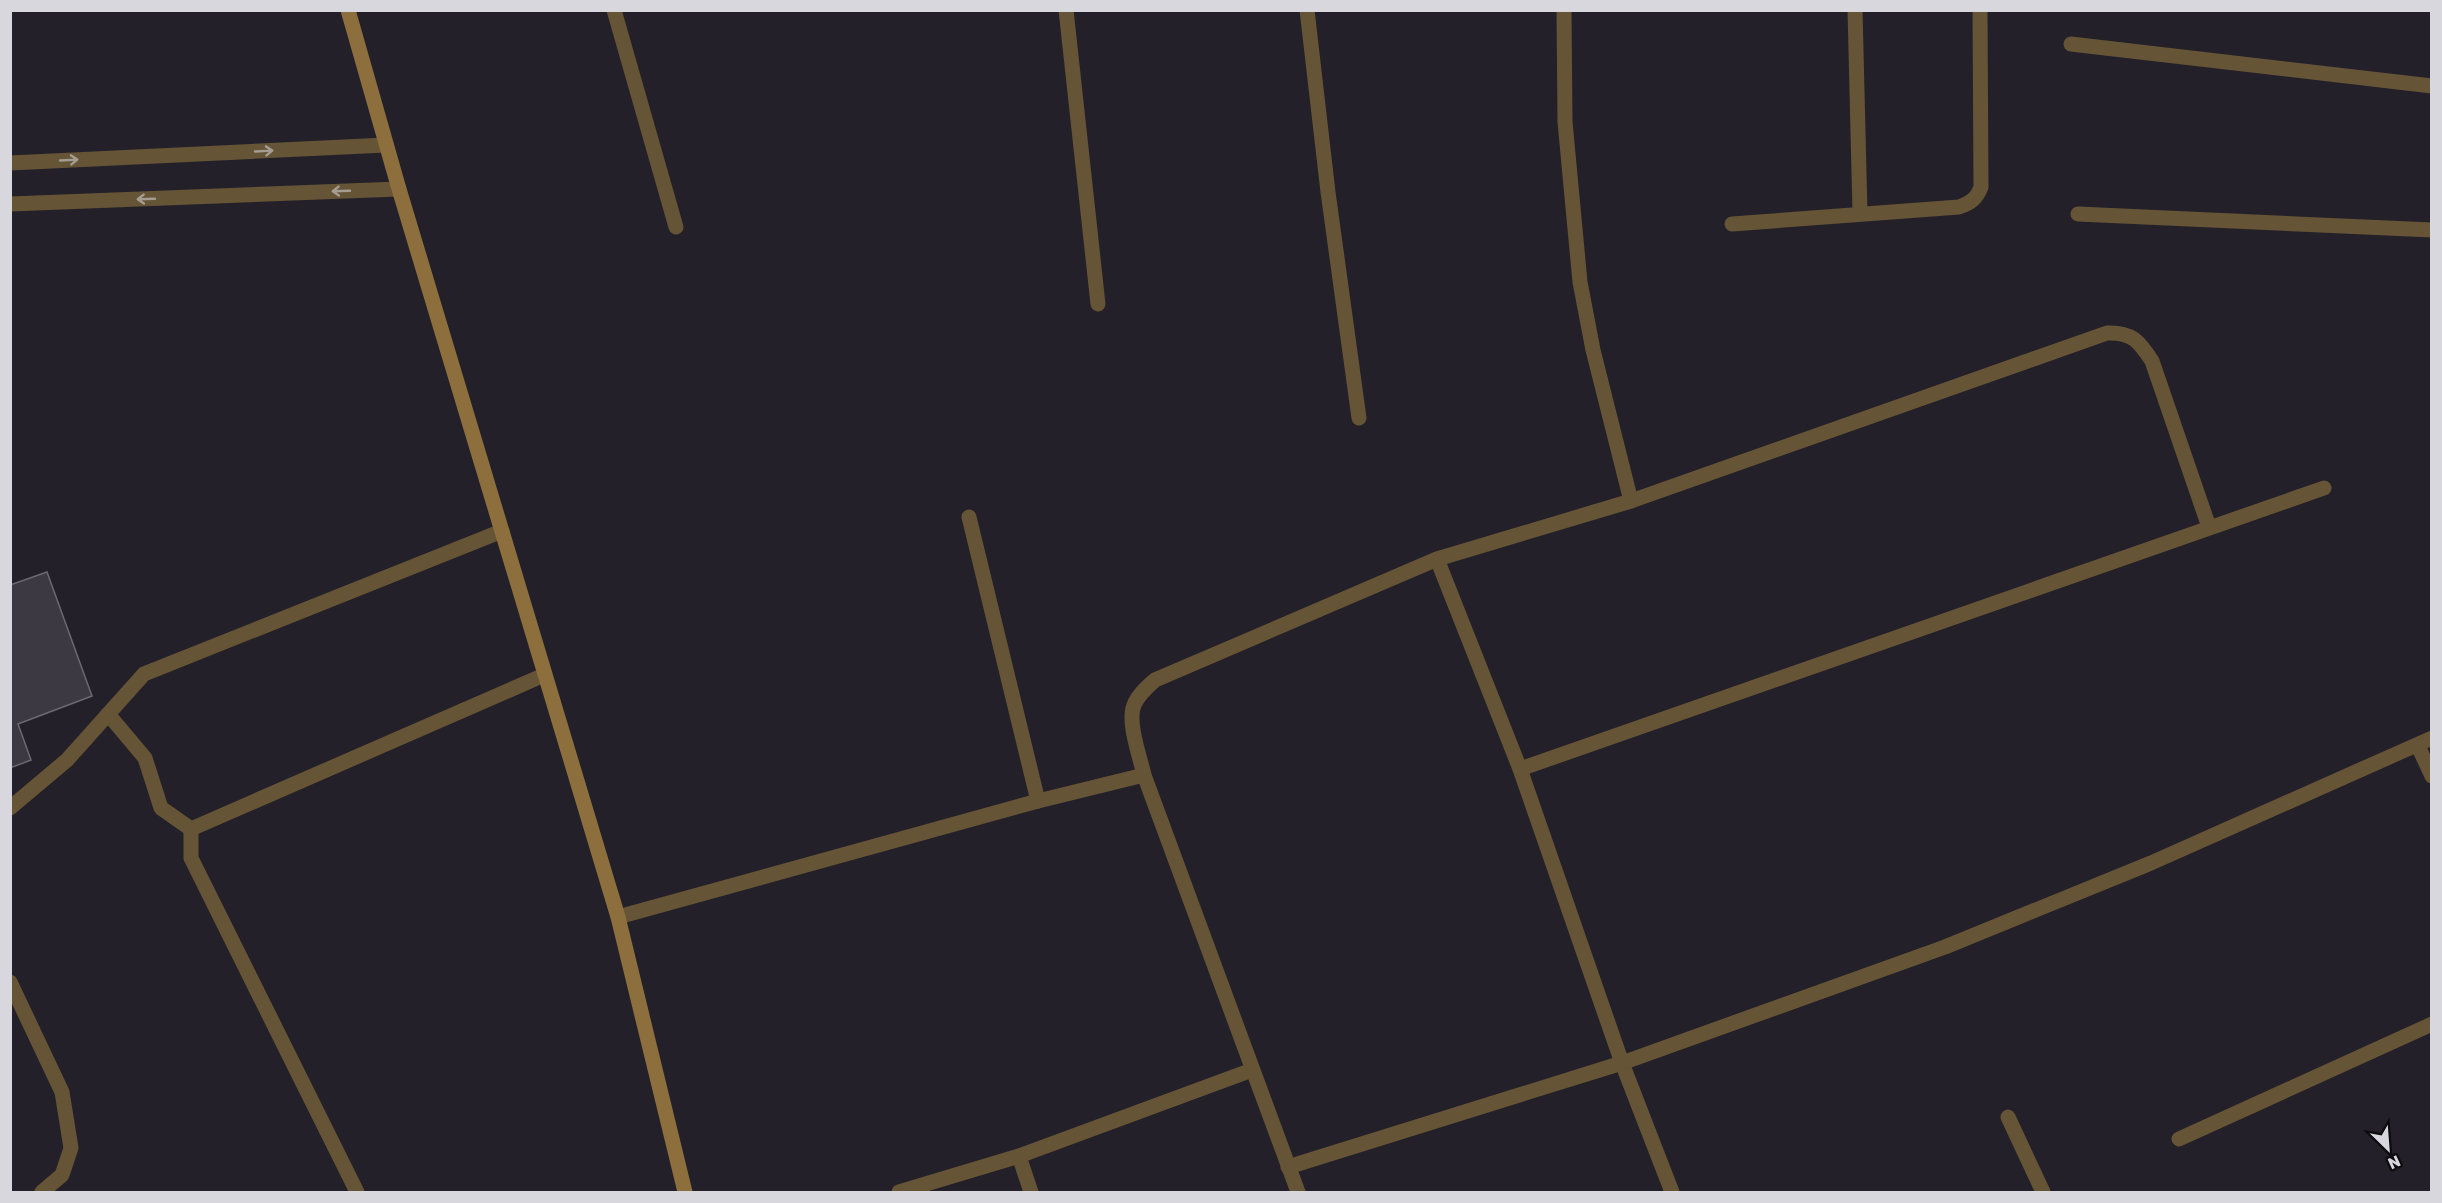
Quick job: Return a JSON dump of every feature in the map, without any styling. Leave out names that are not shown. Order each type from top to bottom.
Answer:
[{"type":"street","points":[[348,10],[399,189],[618,917],[685,1192]]},
{"type":"street","points":[[614,10],[676,227]]},
{"type":"street","points":[[1066,10],[1098,304]]},
{"type":"street","points":[[1307,10],[1328,192],[1359,418]]},
{"type":"street","points":[[1564,10],[1565,122],[1580,282],[1593,350],[1631,501]]},
{"type":"street","points":[[1855,10],[1860,213]]},
{"type":"street","points":[[1732,224],[1959,207],[1978,196],[1981,187],[1980,10]]},
{"type":"street","points":[[2071,44],[2432,86]]},
{"type":"street","points":[[10,163],[386,145]]},
{"type":"street","points":[[10,204],[399,189]]},
{"type":"street","points":[[2078,214],[2432,230]]},
{"type":"street","points":[[1298,1192],[1144,775],[1131,720],[1133,705],[1155,680],[1437,559],[1631,501],[2107,333],[2122,332],[2133,337],[2152,361],[2209,527]]},
{"type":"street","points":[[1520,769],[2324,488]]},
{"type":"street","points":[[969,517],[1038,801]]},
{"type":"street","points":[[10,808],[67,760],[144,674],[502,531]]},
{"type":"street","points":[[1437,559],[1520,769],[1622,1063],[1672,1192]]},
{"type":"street","points":[[191,829],[544,675]]},
{"type":"street","points":[[108,714],[145,758],[161,808],[191,829]]},
{"type":"street","points":[[1288,1167],[1622,1063],[1945,947],[2151,863],[2425,742],[2432,776]]},
{"type":"street","points":[[618,917],[1038,801],[1144,775]]},
{"type":"street","points":[[191,829],[191,858],[357,1192]]},
{"type":"street","points":[[10,982],[62,1092],[71,1148],[62,1175],[42,1192]]},
{"type":"street","points":[[2179,1139],[2432,1024]]},
{"type":"street","points":[[899,1192],[1019,1156],[1252,1070]]},
{"type":"street","points":[[2008,1117],[2043,1192]]},
{"type":"street","points":[[1019,1156],[1031,1192]]},
{"type":"building","points":[[47,572],[92,696],[18,724],[31,760],[10,768],[10,585]]}]
